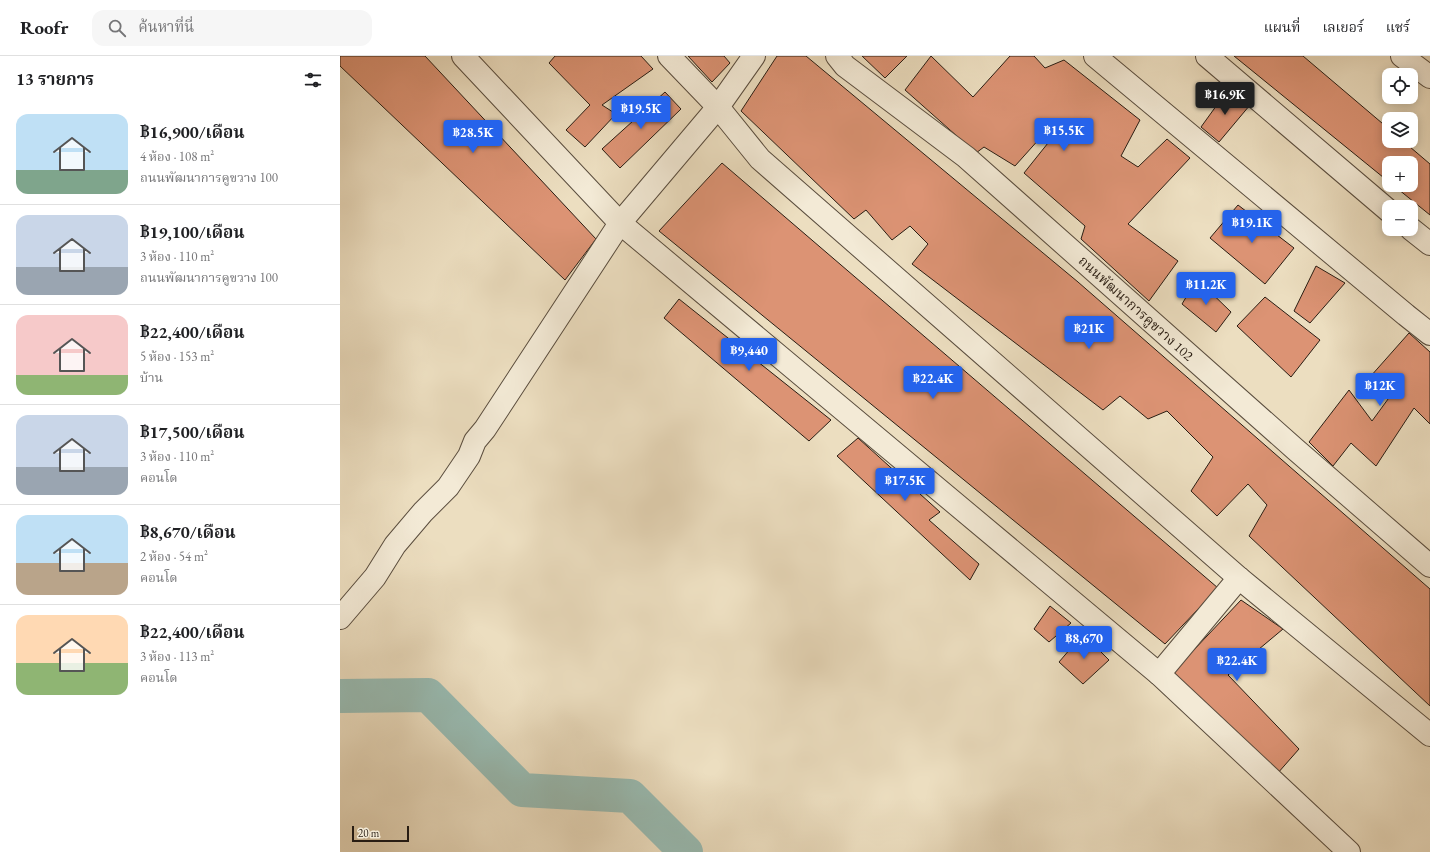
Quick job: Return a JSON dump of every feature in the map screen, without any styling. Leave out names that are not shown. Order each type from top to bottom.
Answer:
[{"type":"street","points":[[463,56],[620,223],[1159,674],[1349,852]]},
{"type":"street","points":[[668,56],[718,107],[760,159],[1239,578],[1430,735]]},
{"type":"street","points":[[340,618],[375,577],[395,545],[423,512],[448,487],[469,456],[475,441],[485,429],[620,223],[718,107],[754,56]]},
{"type":"street","name":"ถนนพัฒนาการคูขวาง 102","points":[[837,56],[845,66],[966,157],[1430,566]]},
{"type":"street","points":[[1095,56],[1430,334]]},
{"type":"street","points":[[1207,56],[1382,205]]},
{"type":"street","points":[[1402,56],[1430,77]]},
{"type":"street","points":[[1418,235],[1430,244]]},
{"type":"street","points":[[1159,674],[1239,578]]},
{"type":"building","points":[[340,56],[425,56],[596,239],[565,280],[340,66]]},
{"type":"building","points":[[555,56],[641,56],[653,69],[602,105],[616,114],[585,147],[566,130],[590,105],[549,63]]},
{"type":"building","points":[[688,56],[724,56],[730,63],[712,82]]},
{"type":"building","points":[[777,56],[806,56],[1078,282],[1430,589],[1430,706],[1249,536],[1267,505],[1248,484],[1217,516],[1191,491],[1213,457],[1167,411],[1148,419],[1120,396],[1103,410],[912,264],[928,244],[910,226],[892,240],[866,210],[854,219],[741,111]]},
{"type":"building","points":[[862,56],[907,56],[885,78]]},
{"type":"building","points":[[931,56],[973,97],[1010,56],[1034,56],[1045,68],[1064,60],[1140,120],[1121,156],[1138,167],[1167,139],[1190,158],[1128,224],[1178,261],[1149,301],[1081,239],[1085,226],[1024,173],[1048,143],[1041,137],[1015,166],[984,147],[976,153],[905,90]]},
{"type":"building","points":[[1234,56],[1303,56],[1382,123],[1382,148],[1411,148],[1430,164],[1430,215],[1418,205],[1418,200],[1412,200],[1402,192],[1418,192],[1418,156],[1382,156],[1382,176]]},
{"type":"building","points":[[1227,91],[1250,105],[1219,142],[1201,127]]},
{"type":"building","points":[[665,92],[681,109],[620,168],[602,149]]},
{"type":"building","points":[[722,163],[1218,588],[1165,644],[659,231]]},
{"type":"building","points":[[1238,205],[1294,248],[1265,284],[1210,238]]},
{"type":"building","points":[[1316,266],[1345,283],[1310,323],[1294,311]]},
{"type":"building","points":[[1197,279],[1231,312],[1216,332],[1182,304]]},
{"type":"building","points":[[1265,297],[1320,340],[1291,377],[1237,326]]},
{"type":"building","points":[[679,299],[831,420],[809,441],[664,318]]},
{"type":"building","points":[[1409,333],[1430,352],[1430,424],[1414,408],[1376,466],[1351,443],[1333,466],[1309,442],[1349,390],[1372,421],[1391,395],[1370,377]]},
{"type":"building","points":[[858,438],[940,512],[929,520],[979,564],[970,580],[837,456]]},
{"type":"building","points":[[1241,600],[1283,629],[1228,675],[1299,749],[1277,774],[1173,672]]},
{"type":"building","points":[[1050,606],[1071,623],[1049,642],[1034,629]]},
{"type":"building","points":[[1083,634],[1109,660],[1083,684],[1059,662]]},
{"type":"waterway","points":[[340,696],[428,695],[522,790],[630,796],[686,852]]}]
